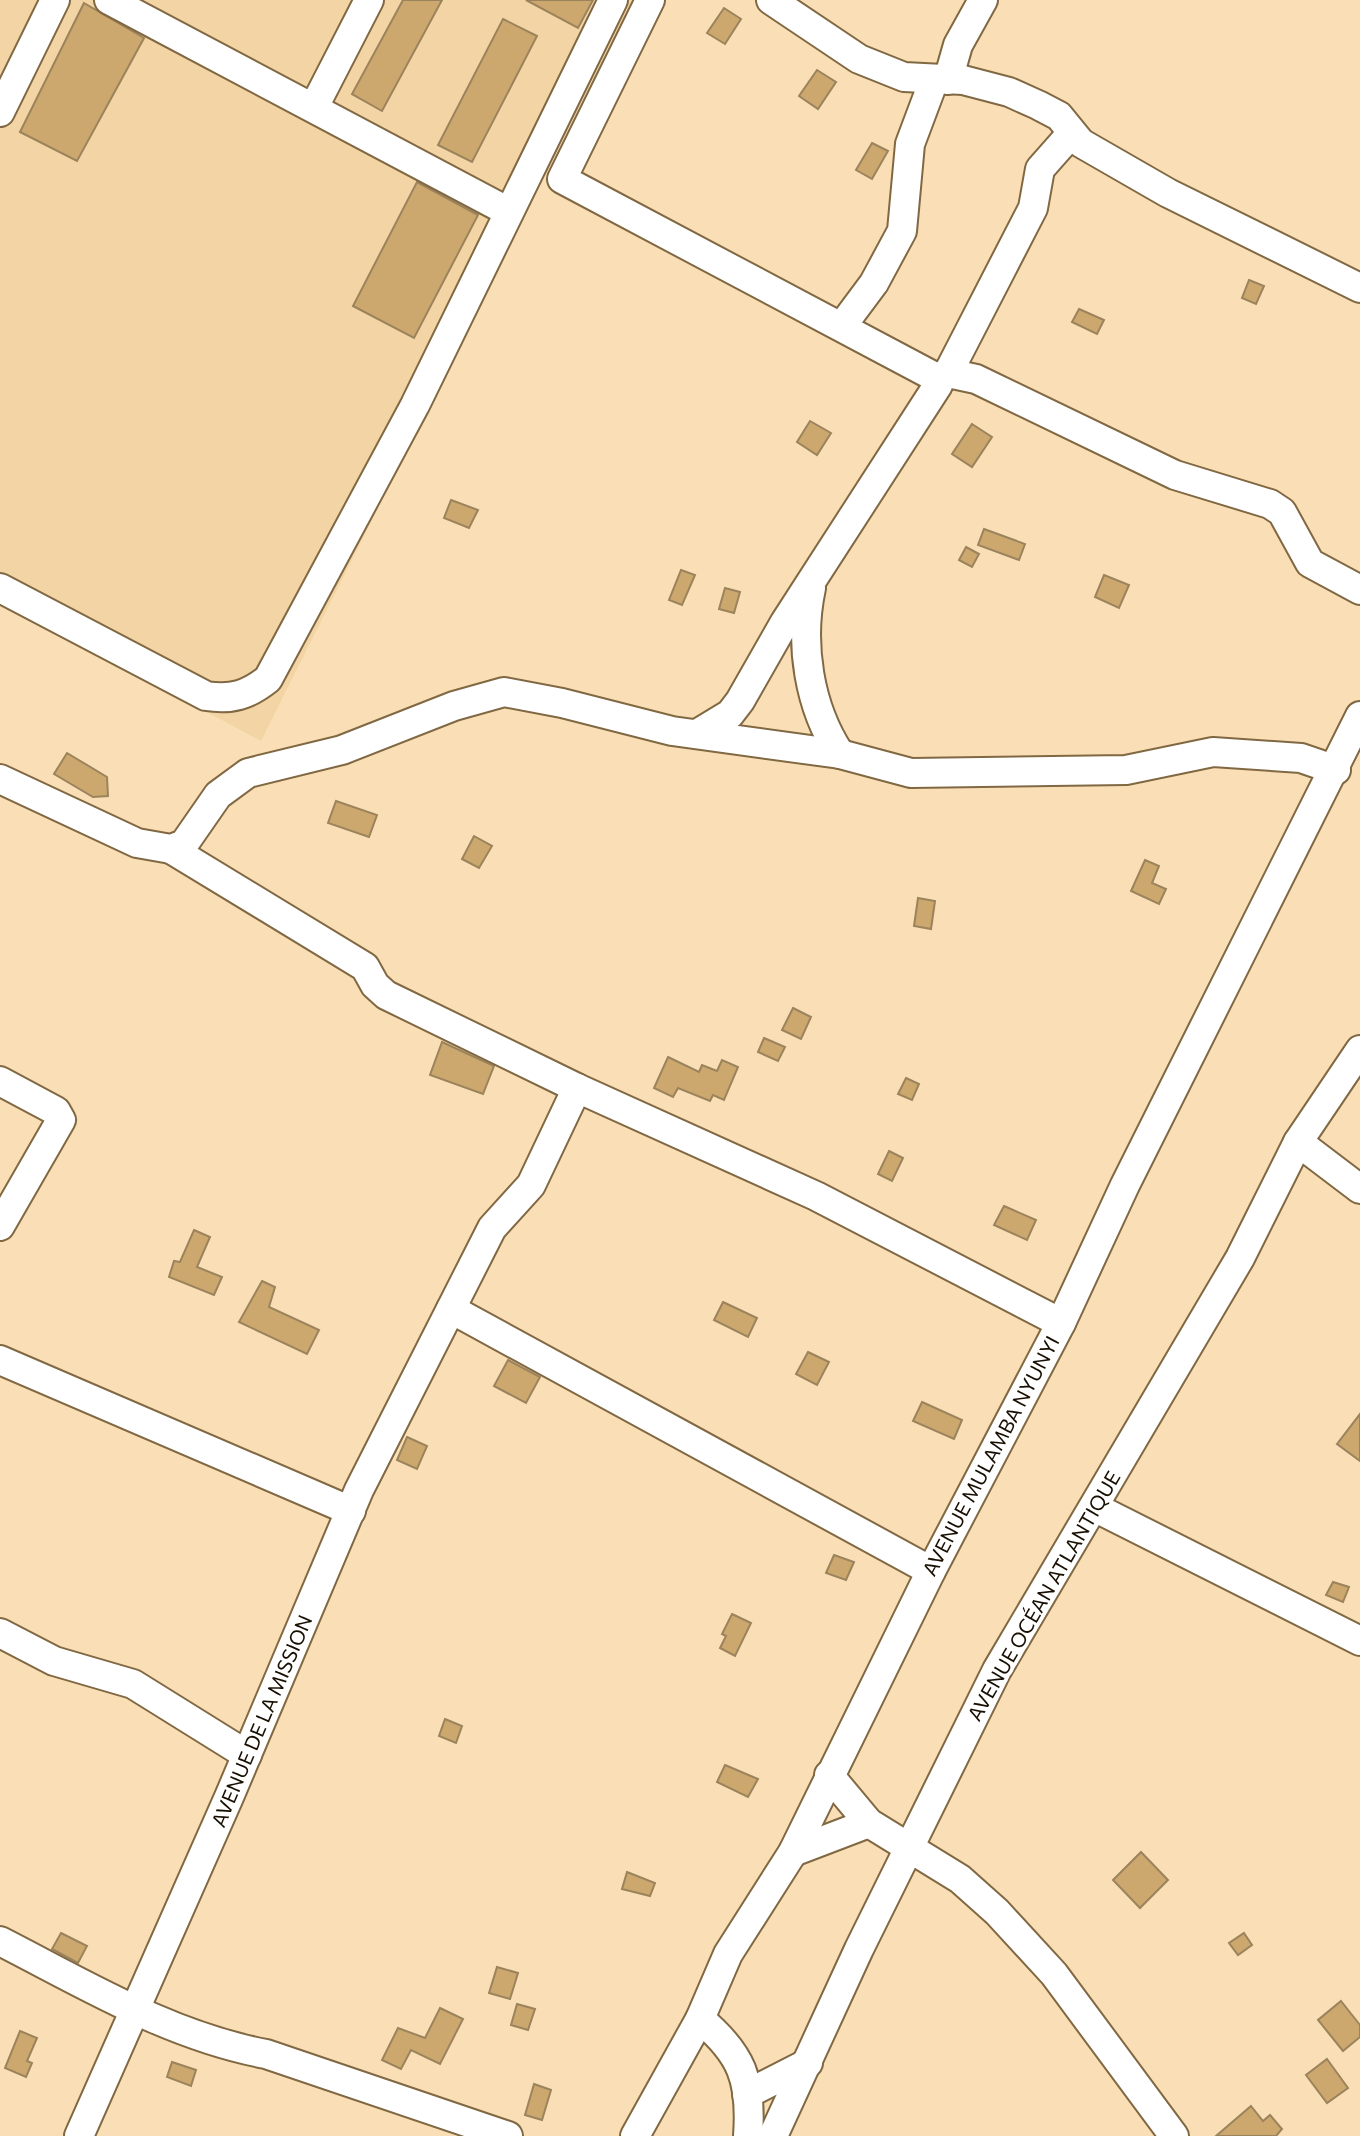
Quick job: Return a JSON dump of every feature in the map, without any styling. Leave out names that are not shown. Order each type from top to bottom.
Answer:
[{"type":"street","points":[[0,112],[55,0]]},
{"type":"street","points":[[109,0],[509,212]]},
{"type":"street","points":[[314,107],[369,0]]},
{"type":"street","points":[[0,588],[206,696],[227,699],[254,690],[268,679],[415,405],[613,0]]},
{"type":"street","points":[[650,0],[562,179],[942,376],[1007,392],[1175,475],[1270,504],[1282,512],[1310,563],[1360,590]]},
{"type":"street","points":[[771,0],[859,59],[904,77],[1009,92],[1059,116],[1070,135],[1213,218],[1360,288]]},
{"type":"street","points":[[842,326],[874,283],[902,231],[910,144],[983,0]]},
{"type":"street","points":[[697,734],[713,726],[735,708],[938,385],[1033,208],[1040,169],[1070,135]]},
{"type":"street","points":[[812,583],[807,605],[808,670],[817,710],[840,754]]},
{"type":"street","points":[[171,849],[184,844],[218,795],[248,773],[342,750],[454,706],[504,692],[697,734],[840,754],[911,773],[1126,770],[1213,752],[1301,758],[1336,770]]},
{"type":"street","name":"AVENUE MULAMBA NYUNYI","points":[[635,2136],[700,2019],[728,1954],[793,1852],[931,1571],[1061,1323],[1125,1185],[1336,770],[1360,716]]},
{"type":"street","points":[[0,779],[137,843],[171,849],[365,967],[375,985],[386,995],[577,1088],[816,1196],[1061,1323]]},
{"type":"street","name":"AVENUE OCÉAN ATLANTIQUE","points":[[773,2136],[909,1846],[997,1670],[1240,1258],[1298,1142],[1360,1050]]},
{"type":"street","points":[[0,1081],[56,1111],[61,1120],[0,1226]]},
{"type":"street","name":"AVENUE DE LA MISSION","points":[[79,2136],[351,1511],[492,1228],[531,1185],[577,1088]]},
{"type":"street","points":[[1298,1142],[1360,1189]]},
{"type":"street","points":[[451,1309],[931,1571]]},
{"type":"street","points":[[0,1360],[351,1511]]},
{"type":"street","points":[[1094,1507],[1360,1641]]},
{"type":"street","points":[[0,1633],[54,1661],[133,1684],[247,1755]]},
{"type":"street","points":[[829,1775],[869,1823],[960,1879],[997,1912],[1054,1974],[1174,2136]]},
{"type":"street","points":[[793,1852],[869,1823]]},
{"type":"street","points":[[0,1941],[180,2031],[232,2048],[266,2054],[508,2136]]},
{"type":"street","points":[[700,2019],[732,2047],[747,2094],[748,2136]]},
{"type":"street","points":[[747,2094],[808,2063]]},
{"type":"shaded area","points":[[0,0],[633,0],[261,741],[0,602]]},
{"type":"building","points":[[403,0],[442,0],[382,111],[352,94]]},
{"type":"building","points":[[526,0],[593,0],[578,28]]},
{"type":"building","points":[[84,3],[144,38],[77,161],[20,132]]},
{"type":"building","points":[[724,8],[741,19],[725,44],[707,33]]},
{"type":"building","points":[[503,19],[537,36],[472,162],[438,145]]},
{"type":"building","points":[[817,70],[836,82],[818,109],[799,96]]},
{"type":"building","points":[[872,143],[888,151],[872,179],[856,170]]},
{"type":"building","points":[[417,182],[478,215],[414,338],[353,306]]},
{"type":"building","points":[[1249,280],[1264,286],[1256,304],[1242,298]]},
{"type":"building","points":[[1079,309],[1104,320],[1097,334],[1072,322]]},
{"type":"building","points":[[810,421],[831,433],[817,455],[797,442]]},
{"type":"building","points":[[972,424],[992,437],[972,467],[952,454]]},
{"type":"building","points":[[451,500],[478,510],[469,528],[444,518]]},
{"type":"building","points":[[984,529],[1025,544],[1019,560],[978,545]]},
{"type":"building","points":[[966,547],[979,554],[972,567],[959,560]]},
{"type":"building","points":[[681,570],[695,575],[682,605],[669,600]]},
{"type":"building","points":[[1104,575],[1129,585],[1119,608],[1095,597]]},
{"type":"building","points":[[725,588],[740,592],[734,613],[719,609]]},
{"type":"building","points":[[67,753],[107,777],[108,796],[93,797],[54,774]]},
{"type":"building","points":[[336,801],[377,815],[369,837],[328,823]]},
{"type":"building","points":[[474,836],[492,846],[479,868],[462,859]]},
{"type":"building","points":[[1145,860],[1159,866],[1152,883],[1166,889],[1159,904],[1131,891]]},
{"type":"building","points":[[918,898],[935,901],[931,929],[914,926]]},
{"type":"building","points":[[793,1008],[811,1017],[801,1039],[782,1030]]},
{"type":"building","points":[[764,1038],[785,1047],[778,1061],[758,1052]]},
{"type":"building","points":[[442,1042],[494,1066],[483,1094],[430,1075]]},
{"type":"building","points":[[668,1057],[699,1072],[702,1065],[717,1071],[722,1060],[738,1067],[724,1100],[713,1095],[710,1101],[678,1088],[673,1097],[654,1088]]},
{"type":"building","points":[[906,1078],[919,1084],[912,1100],[898,1094]]},
{"type":"building","points":[[889,1151],[903,1158],[892,1181],[878,1174]]},
{"type":"building","points":[[1004,1206],[1036,1220],[1027,1240],[994,1225]]},
{"type":"building","points":[[194,1230],[210,1237],[197,1267],[222,1277],[214,1295],[169,1277],[174,1261],[180,1262]]},
{"type":"building","points":[[262,1281],[275,1287],[269,1307],[319,1330],[307,1354],[239,1322]]},
{"type":"building","points":[[723,1302],[757,1318],[748,1337],[714,1320]]},
{"type":"building","points":[[808,1352],[829,1362],[817,1385],[796,1374]]},
{"type":"building","points":[[508,1360],[540,1377],[526,1403],[494,1386]]},
{"type":"building","points":[[922,1402],[962,1420],[954,1439],[913,1421]]},
{"type":"building","points":[[1360,1414],[1360,1461],[1337,1444]]},
{"type":"building","points":[[407,1437],[427,1446],[417,1469],[397,1460]]},
{"type":"building","points":[[834,1555],[854,1562],[846,1580],[826,1573]]},
{"type":"building","points":[[1333,1582],[1349,1587],[1343,1602],[1326,1595]]},
{"type":"building","points":[[732,1614],[751,1623],[735,1656],[720,1648],[726,1636],[722,1634]]},
{"type":"building","points":[[445,1719],[462,1726],[456,1743],[439,1736]]},
{"type":"building","points":[[725,1765],[758,1779],[748,1797],[717,1782]]},
{"type":"building","points":[[1141,1852],[1168,1880],[1140,1908],[1113,1880]]},
{"type":"building","points":[[627,1872],[655,1883],[650,1896],[622,1889]]},
{"type":"building","points":[[61,1933],[87,1946],[78,1963],[52,1949]]},
{"type":"building","points":[[1244,1933],[1252,1945],[1238,1955],[1229,1943]]},
{"type":"building","points":[[497,1967],[518,1973],[510,1999],[489,1993]]},
{"type":"building","points":[[1341,2001],[1360,2025],[1360,2037],[1343,2051],[1318,2020]]},
{"type":"building","points":[[517,2004],[535,2009],[528,2030],[511,2025]]},
{"type":"building","points":[[440,2008],[463,2019],[440,2064],[411,2050],[401,2069],[382,2060],[398,2028],[425,2038]]},
{"type":"building","points":[[20,2031],[37,2038],[27,2061],[32,2063],[26,2077],[5,2068]]},
{"type":"building","points":[[1327,2059],[1348,2088],[1327,2103],[1306,2075]]},
{"type":"building","points":[[172,2062],[196,2070],[191,2086],[167,2077]]},
{"type":"building","points":[[534,2084],[551,2090],[542,2120],[525,2115]]},
{"type":"building","points":[[1251,2106],[1263,2121],[1270,2115],[1282,2129],[1276,2136],[1216,2136]]}]
